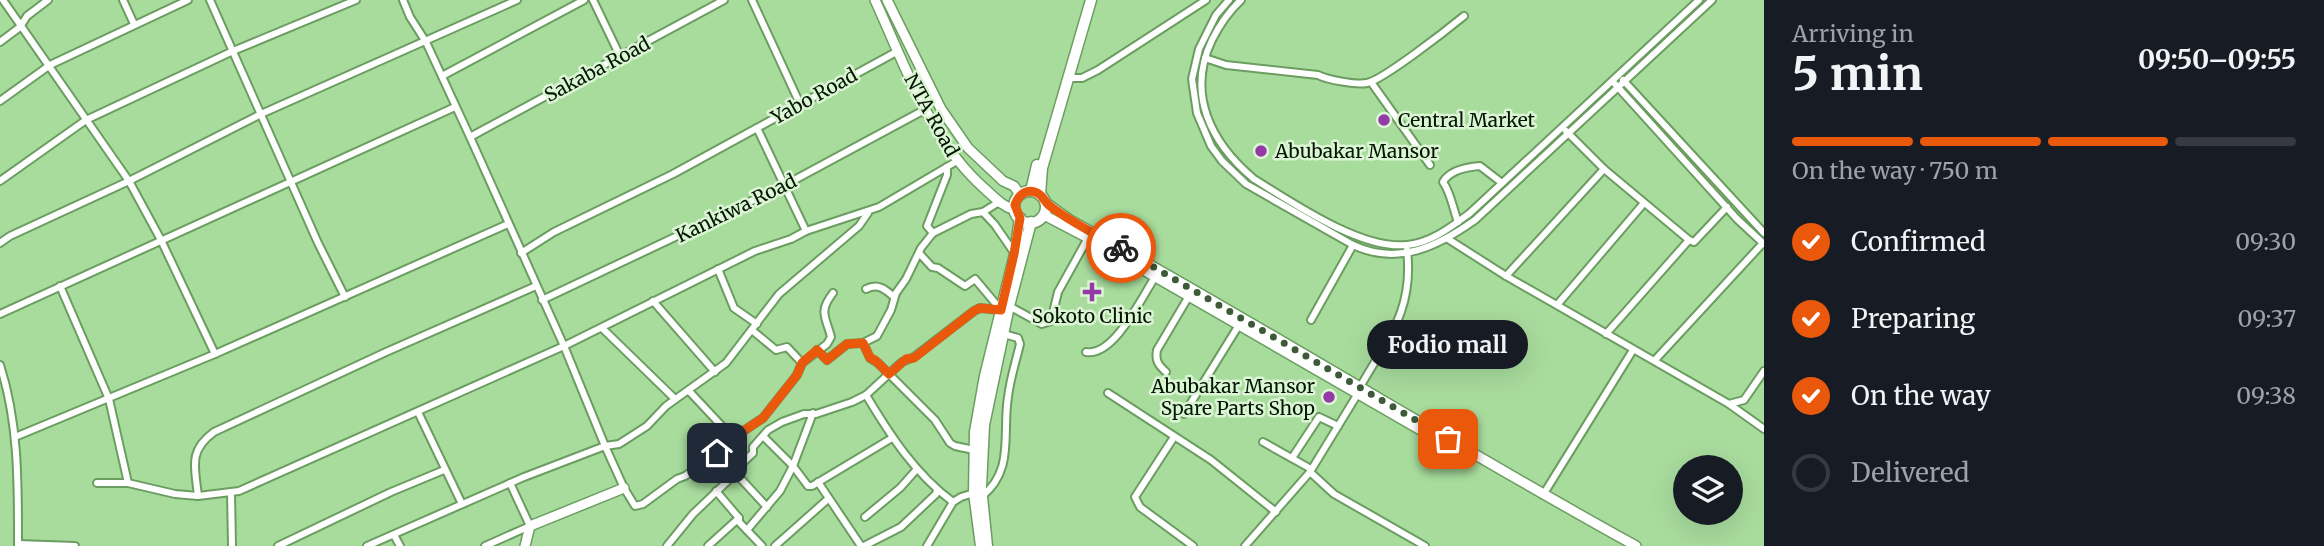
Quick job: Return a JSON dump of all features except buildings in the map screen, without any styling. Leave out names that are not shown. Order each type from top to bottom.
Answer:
[{"type":"main road","name":"NTA Road","points":[[875,0],[926,109],[957,161],[999,202],[1017,214]]},
{"type":"main road","name":"NTA Road","points":[[887,0],[941,109],[979,160],[1003,181],[1014,186],[1020,195]]},
{"type":"main road","points":[[1039,196],[1084,0]]},
{"type":"main road","points":[[1091,0],[1042,168],[1039,196],[1044,215],[1636,546]]},
{"type":"main road","points":[[987,546],[978,495],[984,425],[1004,334],[1020,195],[1039,196],[1070,220],[1626,546]]},
{"type":"main road","points":[[1017,214],[1031,222]]},
{"type":"main road","points":[[981,546],[974,450],[979,404],[1031,222],[1044,215]]},
{"type":"main road","points":[[526,546],[530,526],[624,488]]},
{"type":"street","points":[[3,0],[129,181],[161,240],[215,354]]},
{"type":"street","points":[[0,42],[48,0]]},
{"type":"street","points":[[123,0],[134,24]]},
{"type":"street","points":[[0,101],[50,65],[188,0]]},
{"type":"street","points":[[210,0],[318,243],[345,296]]},
{"type":"street","points":[[0,181],[86,120],[233,51],[356,0]]},
{"type":"street","points":[[403,0],[426,42],[470,137],[564,346],[605,446],[635,506],[639,507],[763,418],[797,375],[802,363],[827,344],[831,337],[824,320],[824,309],[833,293]]},
{"type":"street","points":[[0,243],[261,114],[517,0]]},
{"type":"street","points":[[442,76],[584,0]]},
{"type":"street","points":[[593,0],[620,56]]},
{"type":"street","name":"Sakaba Road","points":[[470,137],[724,0]]},
{"type":"street","points":[[752,0],[800,104]]},
{"type":"street","points":[[1068,78],[1082,78],[1098,70],[1206,0]]},
{"type":"street","points":[[1229,0],[1216,15],[1199,49],[1192,79],[1197,113],[1211,146],[1246,184],[1359,238],[1378,244],[1406,249],[1433,238],[1458,222],[1563,126],[1615,83]]},
{"type":"street","points":[[1241,0],[1223,19],[1205,58],[1200,79],[1205,110],[1218,141],[1247,174],[1282,200],[1353,245],[1377,254],[1435,245],[1475,220],[1568,133],[1699,0]]},
{"type":"street","points":[[1621,77],[1712,0]]},
{"type":"street","points":[[1205,58],[1226,65],[1318,75],[1365,84],[1464,16]]},
{"type":"street","name":"Yabo Road","points":[[807,230],[757,128],[898,51]]},
{"type":"street","points":[[1621,77],[1764,233]]},
{"type":"street","points":[[1371,82],[1430,165]]},
{"type":"street","points":[[1615,83],[1727,207],[1764,243],[1655,360]]},
{"type":"street","points":[[0,314],[455,107]]},
{"type":"street","name":"Kankiwa Road","points":[[542,300],[785,185],[926,109]]},
{"type":"street","points":[[1563,126],[1604,169],[1689,240],[1694,242],[1727,207]]},
{"type":"street","points":[[521,253],[564,227],[673,174],[757,128]]},
{"type":"street","points":[[97,483],[128,483],[174,494],[198,496],[231,492],[257,484],[564,346],[755,251],[807,230],[869,211],[957,161]]},
{"type":"street","points":[[1458,222],[1448,189],[1443,182],[1446,176],[1468,167],[1480,166],[1502,183]]},
{"type":"street","points":[[933,233],[927,226],[947,175],[947,167]]},
{"type":"street","points":[[1506,276],[1604,169]]},
{"type":"street","points":[[817,350],[827,360],[847,344],[863,343],[877,336],[891,310],[894,297],[933,233],[971,214],[983,212],[999,202]]},
{"type":"street","points":[[1557,305],[1644,203]]},
{"type":"street","points":[[368,546],[510,483],[605,446],[619,444],[647,426],[675,399],[726,363],[779,294],[859,226],[869,211]]},
{"type":"street","points":[[983,212],[1014,254]]},
{"type":"street","points":[[15,437],[215,354],[508,224]]},
{"type":"street","points":[[919,253],[932,267],[938,268],[965,286],[975,279],[1005,308],[1042,324],[1051,321],[1058,292],[1088,238]]},
{"type":"street","points":[[1448,239],[1506,276],[1730,404],[1764,429]]},
{"type":"street","points":[[1606,334],[1689,240]]},
{"type":"street","points":[[1311,320],[1353,245]]},
{"type":"street","points":[[1249,545],[1311,471],[1399,320],[1408,290],[1406,249]]},
{"type":"street","points":[[718,269],[734,308],[776,350],[787,347],[802,363]]},
{"type":"street","points":[[1086,352],[1093,353],[1111,344],[1155,277]]},
{"type":"street","points":[[60,286],[109,399],[128,483]]},
{"type":"street","points":[[198,496],[195,454],[203,440],[214,432],[536,286]]},
{"type":"street","points":[[866,289],[881,286],[894,297]]},
{"type":"street","points":[[1166,372],[1158,365],[1157,349],[1189,296]]},
{"type":"street","points":[[653,301],[715,372]]},
{"type":"street","points":[[667,546],[753,453],[753,447],[768,430],[782,422],[852,402],[866,395],[902,362],[914,358],[974,311],[980,308],[1005,308]]},
{"type":"street","points":[[1184,414],[1238,325]]},
{"type":"street","points":[[602,328],[675,399]]},
{"type":"street","points":[[927,546],[953,502],[961,496],[978,495],[1000,478],[1004,462],[1007,398],[1020,344],[1018,338],[1004,334]]},
{"type":"street","points":[[863,343],[870,358],[935,420],[950,443],[974,450]]},
{"type":"street","points":[[1543,495],[1633,350]]},
{"type":"street","points":[[0,365],[15,437],[19,487],[18,545],[75,546]]},
{"type":"street","points":[[1730,404],[1744,400],[1764,371]]},
{"type":"street","points":[[689,391],[733,438]]},
{"type":"street","points":[[1108,393],[1222,468],[1276,512]]},
{"type":"street","points":[[866,395],[892,438],[937,490],[953,502]]},
{"type":"street","points":[[418,412],[462,504]]},
{"type":"street","points":[[747,530],[780,491],[793,466],[813,413]]},
{"type":"street","points":[[1292,458],[1318,419],[1338,426]]},
{"type":"street","points":[[764,437],[793,466],[808,486],[892,438]]},
{"type":"street","points":[[1174,437],[1135,497],[1140,507],[1193,546]]},
{"type":"street","points":[[1263,442],[1311,471],[1334,494],[1425,546]]},
{"type":"street","points":[[717,453],[768,507]]},
{"type":"street","points":[[865,517],[900,488],[918,468]]},
{"type":"street","points":[[278,546],[444,470]]},
{"type":"street","points":[[818,482],[863,546],[901,527],[937,490]]},
{"type":"street","points":[[485,546],[530,526],[510,483]]},
{"type":"street","points":[[716,491],[739,518],[739,522],[762,546]]},
{"type":"street","points":[[231,492],[232,546]]},
{"type":"street","points":[[775,546],[828,499]]},
{"type":"street","points":[[708,546],[739,518]]},
{"type":"street","points":[[382,546],[394,535]]},
{"type":"street","points":[[394,535],[400,546]]},
{"type":"way so far","points":[[1121,248],[1448,439]]},
{"type":"place","name":"Central Market","points":[[1384,120]]},
{"type":"place","name":"Abubakar Mansor","points":[[1261,151]]},
{"type":"place","name":"Sokoto Clinic","points":[[1092,292]]},
{"type":"place","name":"Abubakar Mansor Spare Parts Shop","points":[[1329,397]]},
{"type":"place","name":"Fodio mall","points":[[1448,439]]},
{"type":"route","points":[[717,453],[733,438],[763,418],[797,375],[802,363],[817,350],[827,360],[847,344],[863,343],[870,358],[889,374],[974,311],[980,308],[1001,310],[1020,218],[1015,210],[1016,200],[1025,192],[1040,194],[1046,203],[1059,213],[1121,248]]}]
